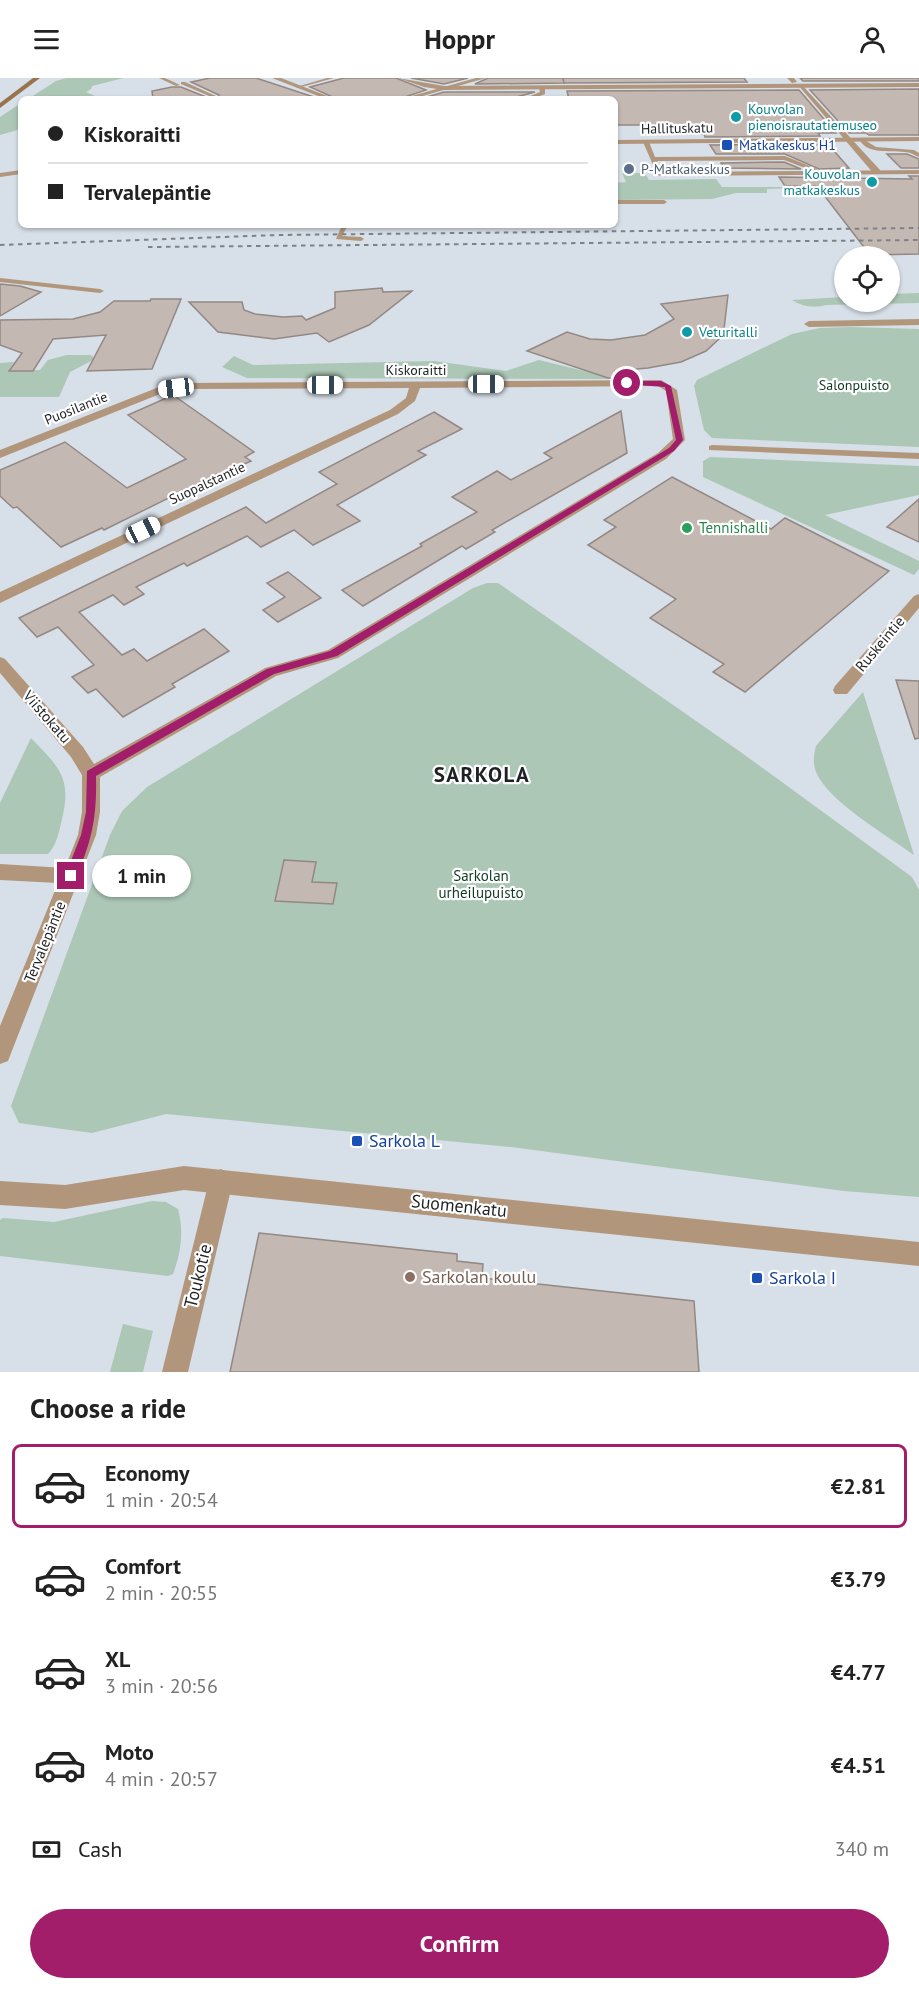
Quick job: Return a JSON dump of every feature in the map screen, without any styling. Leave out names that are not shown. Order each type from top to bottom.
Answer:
[{"type":"main road","points":[[0,106],[37,78]]},
{"type":"street","points":[[276,78],[324,96]]},
{"type":"street","points":[[401,78],[426,86],[444,88],[795,82],[919,85]]},
{"type":"street","points":[[415,96],[483,78]]},
{"type":"street","points":[[795,82],[877,172]]},
{"type":"street","points":[[534,96],[543,93],[542,88]]},
{"type":"street","name":"Hallituskatu","points":[[618,142],[919,139]]},
{"type":"street","points":[[0,175],[18,172]]},
{"type":"street","points":[[809,324],[919,322]]},
{"type":"street","name":"Kiskoraitti","points":[[91,774],[271,672],[333,654],[662,456],[679,440],[668,386],[650,382],[188,386],[163,389]]},
{"type":"street","name":"Suopalstantie","points":[[0,598],[394,412],[411,399],[415,385]]},
{"type":"street","name":"Puosilantie","points":[[0,454],[163,389]]},
{"type":"street","name":"Ruskeintie","points":[[841,690],[919,599]]},
{"type":"street","name":"Viistokatu","points":[[0,663],[77,753],[91,774]]},
{"type":"street","name":"Tervalepäntie","points":[[0,1053],[87,835],[91,812],[91,774]]},
{"type":"street","points":[[0,872],[71,876]]},
{"type":"street","name":"Suomenkatu","points":[[0,1193],[38,1197],[73,1196],[164,1178],[221,1181],[919,1254]]},
{"type":"street","name":"Toukotie","points":[[175,1372],[221,1181]]},
{"type":"lane","points":[[161,78],[213,96]]},
{"type":"lane","points":[[298,87],[332,78]]},
{"type":"lane","points":[[861,140],[869,147],[878,150],[906,150],[919,155]]},
{"type":"lane","points":[[645,142],[660,174],[919,172]]},
{"type":"lane","points":[[653,159],[784,158],[823,173]]},
{"type":"lane","points":[[715,159],[748,174]]},
{"type":"lane","points":[[725,159],[759,173]]},
{"type":"lane","points":[[735,159],[770,173]]},
{"type":"lane","points":[[745,159],[781,173]]},
{"type":"lane","points":[[755,159],[791,173]]},
{"type":"lane","points":[[765,159],[802,173]]},
{"type":"lane","points":[[775,159],[813,173]]},
{"type":"lane","points":[[618,202],[663,202]]},
{"type":"lane","points":[[343,228],[338,238],[361,239]]},
{"type":"lane","points":[[0,280],[100,291]]},
{"type":"lane","points":[[712,448],[919,456]]},
{"type":"green space","points":[[67,78],[124,78],[92,86],[86,92],[95,96],[33,96],[56,81]]},
{"type":"green space","points":[[18,105],[18,130],[0,135],[0,117]]},
{"type":"green space","points":[[622,173],[645,173],[649,180],[716,179],[722,187],[818,187],[767,189],[767,193],[736,193],[712,199],[618,200],[618,183],[626,182]]},
{"type":"green space","points":[[919,293],[919,303],[900,303],[900,294]]},
{"type":"green space","points":[[834,298],[834,305],[812,307],[792,300]]},
{"type":"green space","name":"Salonpuisto","points":[[820,328],[919,329],[919,447],[712,438],[704,430],[694,386],[697,380],[792,334]]},
{"type":"green space","points":[[67,355],[91,355],[95,359],[70,372],[59,397],[0,397],[0,363],[14,362],[9,370],[40,370],[48,360]]},
{"type":"green space","points":[[234,356],[253,365],[434,361],[506,371],[539,360],[617,379],[247,378],[222,367]]},
{"type":"green space","points":[[710,457],[919,466],[919,495],[825,515],[919,561],[919,569],[914,575],[703,477],[703,461]]},
{"type":"green space","name":"Sarkolan urheilupuisto","points":[[487,583],[498,583],[742,753],[912,877],[919,890],[919,1197],[844,1191],[511,1147],[166,1114],[92,1133],[19,1123],[11,1106],[110,835],[122,811],[147,787],[473,588]]},
{"type":"green space","points":[[863,692],[914,855],[843,804],[821,781],[815,769],[816,746]]},
{"type":"green space","points":[[31,738],[56,766],[64,783],[65,805],[59,833],[48,854],[0,854],[0,803]]},
{"type":"green space","points":[[152,1201],[166,1202],[178,1209],[180,1217],[180,1250],[173,1274],[168,1276],[0,1256],[0,1220],[3,1218],[54,1222]]},
{"type":"green space","points":[[123,1324],[153,1331],[143,1372],[110,1372]]},
{"type":"building","points":[[210,78],[256,78],[311,96],[219,96],[191,82]]},
{"type":"building","points":[[344,78],[396,78],[426,90],[408,96],[330,96],[310,87]]},
{"type":"building","points":[[411,78],[468,78],[444,84]]},
{"type":"building","points":[[488,78],[563,78],[564,83],[475,84]]},
{"type":"building","points":[[563,78],[744,78],[747,82],[564,83]]},
{"type":"building","points":[[800,78],[919,78],[919,81],[803,81]]},
{"type":"building","points":[[181,87],[204,96],[153,96],[152,91]]},
{"type":"building","points":[[919,89],[919,135],[849,133],[810,90]]},
{"type":"building","points":[[799,90],[836,133],[818,133],[820,136],[705,137],[704,134],[677,134],[672,125],[618,125],[618,96],[568,96],[567,91]]},
{"type":"building","points":[[444,92],[535,92],[520,96],[430,96]]},
{"type":"building","points":[[828,144],[849,168],[819,169],[785,154],[716,154],[710,145]]},
{"type":"building","points":[[887,154],[907,154],[919,159],[919,168],[901,168]]},
{"type":"building","points":[[784,162],[801,169],[724,168],[721,163]]},
{"type":"building","points":[[909,176],[919,176],[919,254],[900,254],[900,246],[863,246],[817,186],[785,186],[779,177],[912,179]]},
{"type":"building","points":[[0,284],[20,286],[41,292],[0,316]]},
{"type":"building","points":[[382,288],[383,292],[412,291],[369,325],[329,342],[317,333],[274,339],[218,332],[189,302],[242,302],[244,310],[255,314],[283,317],[302,316],[306,320],[335,308],[335,292]]},
{"type":"building","name":"Veturitalli","points":[[728,295],[721,337],[706,351],[681,362],[615,371],[616,378],[608,378],[527,351],[567,332],[590,339],[611,340],[645,335],[674,319],[661,304]]},
{"type":"building","points":[[151,299],[181,299],[152,369],[87,371],[106,335],[53,339],[33,371],[9,371],[22,353],[0,345],[0,320],[73,319],[100,312],[114,301],[150,301]]},
{"type":"building","points":[[173,395],[254,452],[245,457],[251,461],[217,474],[104,530],[102,528],[61,547],[17,507],[13,508],[0,496],[0,470],[65,442],[127,488],[186,459],[128,415]]},
{"type":"building","points":[[621,411],[627,453],[492,530],[495,532],[466,549],[462,546],[363,606],[342,590],[422,546],[420,544],[477,512],[452,497],[497,471],[511,480],[552,458],[544,453]]},
{"type":"building","points":[[434,412],[462,429],[418,451],[426,455],[337,505],[360,521],[313,545],[294,530],[261,547],[247,536],[187,566],[184,563],[136,587],[144,594],[124,605],[113,595],[79,612],[122,655],[134,649],[147,661],[204,629],[229,651],[172,684],[175,687],[123,717],[96,689],[88,693],[72,677],[94,665],[58,627],[37,637],[19,618],[246,507],[266,523],[337,484],[319,472]]},
{"type":"building","points":[[672,477],[771,529],[785,518],[889,571],[745,692],[713,672],[724,664],[650,618],[676,599],[588,545],[616,527],[604,520]]},
{"type":"building","points":[[919,499],[919,542],[887,527]]},
{"type":"building","points":[[288,572],[321,598],[278,622],[263,610],[285,597],[267,583]]},
{"type":"building","points":[[896,680],[919,681],[919,738],[915,739]]},
{"type":"building","points":[[284,860],[316,862],[312,882],[337,883],[333,904],[275,901]]},
{"type":"building","name":"Sarkolan koulu","points":[[259,1233],[457,1254],[457,1261],[483,1264],[482,1278],[694,1301],[699,1372],[230,1372]]},
{"type":"railway","points":[[0,245],[278,235],[919,228]]},
{"type":"railway","points":[[148,247],[919,240]]},
{"type":"place","name":"Kouvolan pienoisrautatiemuseo","points":[[736,117]]},
{"type":"place","name":"Matkakeskus H1","points":[[727,145]]},
{"type":"place","name":"P-Matkakeskus","points":[[629,169]]},
{"type":"place","name":"Kouvolan matkakeskus","points":[[872,182]]},
{"type":"place","name":"Veturitalli","points":[[687,332]]},
{"type":"place","name":"Tennishalli","points":[[687,528]]},
{"type":"place","name":"Sarkola L","points":[[357,1141]]},
{"type":"place","name":"Sarkolan koulu","points":[[410,1277]]},
{"type":"place","name":"Sarkola I","points":[[757,1278]]},
{"type":"district","name":"SARKOLA","points":[[482,775]]},
{"type":"route","points":[[71,876],[87,835],[91,812],[91,774],[271,672],[287,665],[333,654],[672,449],[679,440],[668,386],[650,382],[627,383]]}]
